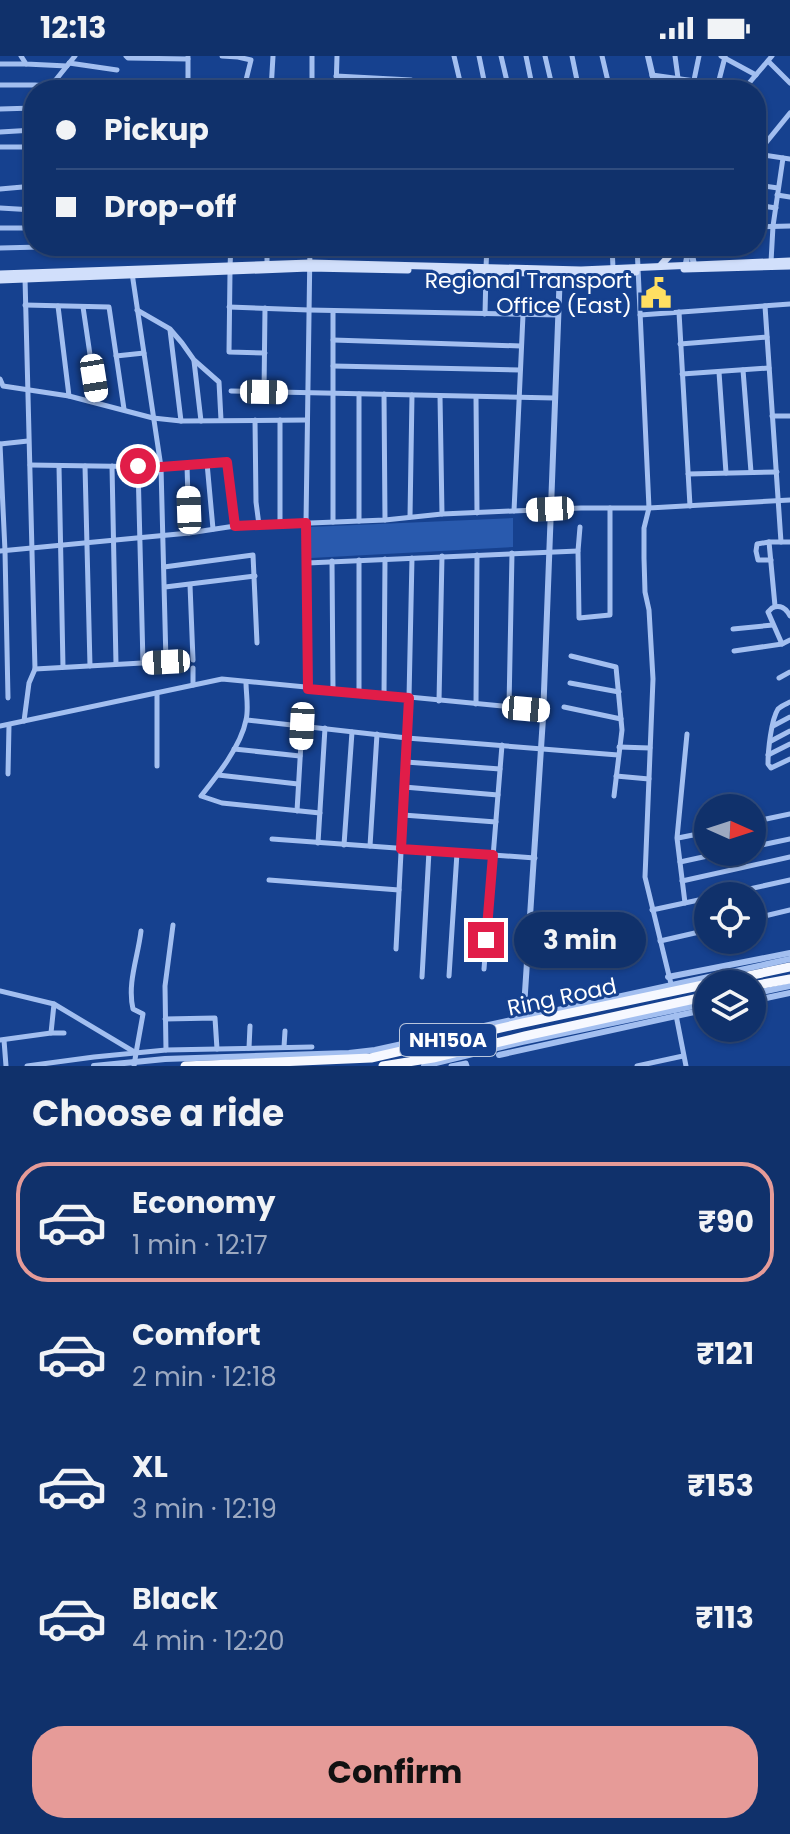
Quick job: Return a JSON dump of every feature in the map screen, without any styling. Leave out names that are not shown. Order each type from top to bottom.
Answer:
[{"type":"highway","name":"Ring Road","points":[[766,972],[790,967]]},
{"type":"highway","points":[[766,983],[790,979]]},
{"type":"highway","name":"Ring Road","points":[[383,1066],[433,1058],[694,989]]},
{"type":"highway","name":"Ring Road","points":[[185,1066],[371,1058],[523,1020],[694,996]]},
{"type":"main road","points":[[661,268],[670,256]]},
{"type":"main road","points":[[695,267],[790,263]]},
{"type":"main road","points":[[230,269],[267,264],[560,272],[790,263]]},
{"type":"main road","points":[[0,277],[310,265]]},
{"type":"main road","points":[[560,272],[638,269]]},
{"type":"street","points":[[21,56],[26,64]]},
{"type":"street","points":[[55,80],[75,56]]},
{"type":"street","points":[[126,56],[188,58],[188,80]]},
{"type":"street","points":[[222,56],[251,58],[246,80]]},
{"type":"street","points":[[272,80],[273,56]]},
{"type":"street","points":[[312,56],[312,80]]},
{"type":"street","points":[[336,80],[337,56]]},
{"type":"street","points":[[454,56],[460,80]]},
{"type":"street","points":[[479,56],[484,80]]},
{"type":"street","points":[[501,56],[507,80]]},
{"type":"street","points":[[526,56],[531,80]]},
{"type":"street","points":[[545,56],[551,80]]},
{"type":"street","points":[[572,56],[577,80]]},
{"type":"street","points":[[602,56],[608,80]]},
{"type":"street","points":[[648,56],[653,80]]},
{"type":"street","points":[[675,56],[678,78]]},
{"type":"street","points":[[652,75],[694,80],[699,56]]},
{"type":"street","points":[[719,80],[723,56],[756,75]]},
{"type":"street","points":[[752,80],[770,58],[790,83]]},
{"type":"street","points":[[0,64],[68,64],[117,70]]},
{"type":"street","points":[[336,76],[411,80]]},
{"type":"street","points":[[0,85],[24,85]]},
{"type":"street","points":[[0,109],[24,108]]},
{"type":"street","points":[[766,144],[787,121],[790,113]]},
{"type":"street","points":[[0,132],[24,131]]},
{"type":"street","points":[[0,147],[24,147]]},
{"type":"street","points":[[766,156],[786,158],[780,174],[771,262]]},
{"type":"street","points":[[780,174],[790,176]]},
{"type":"street","points":[[0,189],[24,187]]},
{"type":"street","points":[[766,188],[790,197]]},
{"type":"street","points":[[766,206],[776,208]]},
{"type":"street","points":[[0,208],[24,209]]},
{"type":"street","points":[[766,226],[790,226]]},
{"type":"street","points":[[0,228],[24,228]]},
{"type":"street","points":[[0,248],[24,247]]},
{"type":"street","points":[[231,256],[229,352],[265,353]]},
{"type":"street","points":[[267,256],[267,264]]},
{"type":"street","points":[[308,689],[306,523],[310,256]]},
{"type":"street","points":[[485,314],[487,256]]},
{"type":"street","points":[[612,256],[613,268]]},
{"type":"street","points":[[637,256],[649,508],[644,528],[645,592],[653,679],[645,877],[686,1066]]},
{"type":"street","points":[[685,267],[687,256]]},
{"type":"street","points":[[692,256],[695,267]]},
{"type":"street","points":[[27,1066],[356,1052],[523,1020],[543,710],[560,272]]},
{"type":"street","points":[[132,273],[161,467],[166,662]]},
{"type":"street","points":[[24,721],[29,683],[35,669],[25,276]]},
{"type":"street","points":[[640,315],[790,304]]},
{"type":"street","points":[[25,305],[109,307],[124,410]]},
{"type":"street","points":[[58,306],[69,396]]},
{"type":"street","points":[[765,306],[781,542]]},
{"type":"street","points":[[83,307],[97,402]]},
{"type":"street","points":[[229,307],[558,315]]},
{"type":"street","points":[[264,392],[265,308]]},
{"type":"street","points":[[137,310],[170,329],[194,360],[219,382],[221,420]]},
{"type":"street","points":[[333,311],[333,522]]},
{"type":"street","points":[[679,312],[690,506]]},
{"type":"street","points":[[514,511],[523,315]]},
{"type":"street","points":[[170,329],[181,421]]},
{"type":"street","points":[[680,344],[767,337]]},
{"type":"street","points":[[333,340],[521,346]]},
{"type":"street","points":[[116,356],[144,353]]},
{"type":"street","points":[[194,360],[201,421]]},
{"type":"street","points":[[333,366],[520,370]]},
{"type":"street","points":[[682,374],[769,368]]},
{"type":"street","points":[[743,370],[751,472]]},
{"type":"street","points":[[719,372],[726,473]]},
{"type":"street","points":[[0,379],[3,386],[69,396],[153,418],[181,421],[307,420]]},
{"type":"street","points":[[231,391],[554,398]]},
{"type":"street","points":[[359,394],[359,521]]},
{"type":"street","points":[[384,394],[385,520]]},
{"type":"street","points":[[410,517],[412,395]]},
{"type":"street","points":[[440,396],[442,514]]},
{"type":"street","points":[[476,397],[477,513]]},
{"type":"street","points":[[772,416],[790,416]]},
{"type":"street","points":[[255,420],[259,525]]},
{"type":"street","points":[[280,420],[280,524]]},
{"type":"street","points":[[8,698],[0,444],[28,441]]},
{"type":"street","points":[[29,465],[161,467],[227,462],[235,526]]},
{"type":"street","points":[[207,463],[213,529]]},
{"type":"street","points":[[187,465],[189,533]]},
{"type":"street","points":[[59,466],[63,667]]},
{"type":"street","points":[[85,466],[90,666]]},
{"type":"street","points":[[112,466],[116,664]]},
{"type":"street","points":[[138,466],[143,663]]},
{"type":"street","points":[[688,474],[777,472]]},
{"type":"street","points":[[2,551],[235,526],[790,500]]},
{"type":"street","points":[[580,527],[579,618],[610,615],[610,508]]},
{"type":"street","points":[[769,542],[775,606]]},
{"type":"street","points":[[771,560],[758,560],[756,551],[759,543],[790,542]]},
{"type":"street","points":[[307,563],[578,551]]},
{"type":"street","points":[[509,707],[512,553]]},
{"type":"street","points":[[164,567],[253,555],[257,643]]},
{"type":"street","points":[[476,704],[477,555]]},
{"type":"street","points":[[439,701],[442,556]]},
{"type":"street","points":[[396,949],[409,698],[412,558]]},
{"type":"street","points":[[384,696],[385,559]]},
{"type":"street","points":[[359,560],[359,693]]},
{"type":"street","points":[[332,561],[333,691]]},
{"type":"street","points":[[165,587],[255,576]]},
{"type":"street","points":[[190,585],[193,660]]},
{"type":"street","points":[[775,606],[785,609],[790,616]]},
{"type":"street","points":[[775,606],[768,612],[782,644]]},
{"type":"street","points":[[733,629],[773,625]]},
{"type":"street","points":[[734,651],[790,640]]},
{"type":"street","points":[[571,656],[616,667],[621,719],[614,796]]},
{"type":"street","points":[[35,669],[178,661]]},
{"type":"street","points":[[193,668],[193,685]]},
{"type":"street","points":[[779,678],[790,672]]},
{"type":"street","points":[[0,726],[222,679],[543,710]]},
{"type":"street","points":[[246,682],[247,720],[234,749],[201,796],[222,803],[320,813]]},
{"type":"street","points":[[570,683],[619,692]]},
{"type":"street","points":[[0,689],[8,689]]},
{"type":"street","points":[[157,693],[157,766]]},
{"type":"street","points":[[790,702],[779,708],[773,726],[768,764],[771,768],[790,759]]},
{"type":"street","points":[[564,707],[621,719]]},
{"type":"street","points":[[773,726],[790,717]]},
{"type":"street","points":[[247,720],[407,738],[618,755]]},
{"type":"street","points":[[8,774],[9,725]]},
{"type":"street","points":[[297,811],[302,726]]},
{"type":"street","points":[[318,843],[325,728]]},
{"type":"street","points":[[771,741],[790,731]]},
{"type":"street","points":[[344,845],[352,732]]},
{"type":"street","points":[[370,846],[377,734]]},
{"type":"street","points":[[685,903],[677,838],[687,734]]},
{"type":"street","points":[[768,755],[790,744]]},
{"type":"street","points":[[484,969],[502,745]]},
{"type":"street","points":[[619,747],[650,748]]},
{"type":"street","points":[[234,749],[300,756]]},
{"type":"street","points":[[406,762],[500,769]]},
{"type":"street","points":[[218,775],[298,784]]},
{"type":"street","points":[[616,776],[649,779]]},
{"type":"street","points":[[404,787],[498,795]]},
{"type":"street","points":[[766,819],[790,814]]},
{"type":"street","points":[[403,815],[496,822]]},
{"type":"street","points":[[677,838],[694,835]]},
{"type":"street","points":[[272,839],[535,858]]},
{"type":"street","points":[[766,844],[790,839]]},
{"type":"street","points":[[422,977],[429,851]]},
{"type":"street","points":[[449,976],[457,853]]},
{"type":"street","points":[[682,881],[790,857]]},
{"type":"street","points":[[680,862],[694,859]]},
{"type":"street","points":[[269,880],[399,890]]},
{"type":"street","points":[[766,885],[790,880]]},
{"type":"street","points":[[652,910],[694,901]]},
{"type":"street","points":[[766,916],[790,910]]},
{"type":"street","points":[[166,1050],[165,986],[173,925]]},
{"type":"street","points":[[135,1060],[143,1014],[133,1009],[131,1000],[141,931]]},
{"type":"street","points":[[660,941],[694,933]]},
{"type":"street","points":[[424,1066],[522,1042],[673,997],[790,953]]},
{"type":"street","points":[[499,1055],[790,959]]},
{"type":"street","points":[[766,991],[790,986]]},
{"type":"street","points":[[0,991],[54,1004],[135,1060]]},
{"type":"street","points":[[766,998],[790,993]]},
{"type":"street","points":[[673,997],[694,1004]]},
{"type":"street","points":[[51,1033],[54,1004]]},
{"type":"street","points":[[165,1019],[215,1018],[217,1049]]},
{"type":"street","points":[[249,1048],[250,1026]]},
{"type":"street","points":[[284,1047],[285,1031]]},
{"type":"street","points":[[6,1066],[2,1040],[64,1033]]},
{"type":"street","points":[[94,1066],[135,1060],[166,1050],[312,1047]]},
{"type":"street","points":[[637,1066],[683,1056]]},
{"type":"street","points":[[451,1066],[466,1063],[467,1066]]},
{"type":"shaded area","points":[[513,518],[513,547],[311,558],[310,527]]},
{"type":"place","name":"Regional Transport Office (East)","points":[[656,293]]},
{"type":"route","points":[[138,466],[227,462],[235,526],[306,523],[308,689],[409,698],[401,849],[493,855],[486,940]]}]
